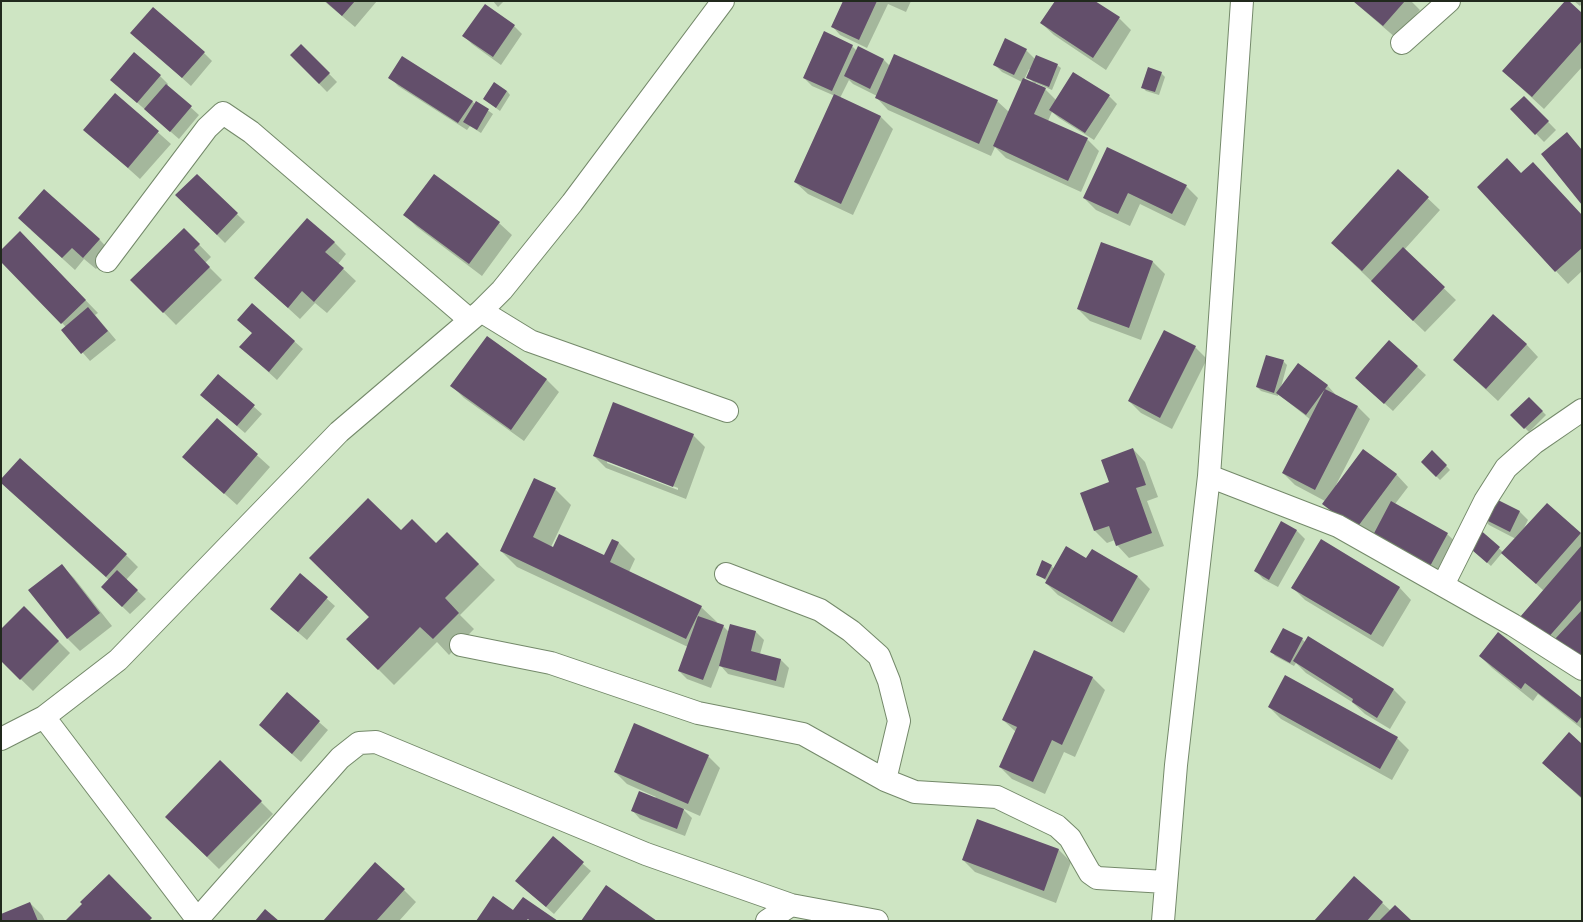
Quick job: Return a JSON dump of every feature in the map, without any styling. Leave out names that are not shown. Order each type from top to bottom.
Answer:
[{"type":"street","points":[[1,739],[44,717],[118,660],[339,432],[502,290],[572,203],[723,1]]},
{"type":"street","points":[[1163,921],[1176,765],[1209,476],[1242,1]]},
{"type":"street","points":[[1402,43],[1449,1]]},
{"type":"street","points":[[108,261],[207,128],[223,113],[251,132],[475,315],[530,341],[727,411]]},
{"type":"street","points":[[1443,585],[1485,501],[1506,468],[1534,444],[1582,410]]},
{"type":"street","points":[[1209,476],[1338,526],[1513,625],[1582,669]]},
{"type":"street","points":[[726,574],[820,610],[851,631],[879,656],[889,681],[899,721],[885,780]]},
{"type":"street","points":[[461,645],[551,663],[698,713],[803,734],[885,780],[915,792],[997,797],[1057,826],[1070,838],[1090,873],[1097,878],[1166,882]]},
{"type":"street","points":[[44,717],[197,920],[340,758],[360,743],[376,742],[646,854],[791,905],[877,921]]},
{"type":"street","points":[[767,921],[791,905]]},
{"type":"building","points":[[325,1],[355,1],[342,16]]},
{"type":"building","points":[[843,1],[877,1],[859,40],[831,27]]},
{"type":"building","points":[[1055,1],[1095,1],[1120,17],[1093,58],[1040,23]]},
{"type":"building","points":[[1353,1],[1405,1],[1383,26]]},
{"type":"building","points":[[1565,1],[1569,1],[1582,13],[1582,41],[1532,97],[1502,71]]},
{"type":"building","points":[[485,4],[515,25],[493,57],[462,36]]},
{"type":"building","points":[[153,7],[205,52],[182,78],[130,33]]},
{"type":"building","points":[[824,31],[853,45],[832,91],[803,78]]},
{"type":"building","points":[[1005,38],[1027,49],[1014,75],[993,65]]},
{"type":"building","points":[[301,44],[330,73],[319,84],[290,55]]},
{"type":"building","points":[[858,46],[884,59],[870,89],[844,76]]},
{"type":"building","points":[[134,52],[161,75],[137,103],[110,80]]},
{"type":"building","points":[[894,54],[998,100],[979,144],[875,98]]},
{"type":"building","points":[[1036,55],[1058,64],[1049,87],[1026,78]]},
{"type":"building","points":[[402,56],[473,101],[458,123],[388,78]]},
{"type":"building","points":[[1148,67],[1162,72],[1155,92],[1141,88]]},
{"type":"building","points":[[1073,72],[1110,95],[1085,133],[1049,110]]},
{"type":"building","points":[[1023,78],[1046,88],[1034,114],[1088,138],[1068,181],[993,146]]},
{"type":"building","points":[[494,82],[507,91],[496,108],[483,99]]},
{"type":"building","points":[[166,84],[192,106],[170,132],[144,109]]},
{"type":"building","points":[[115,93],[159,131],[128,168],[83,130]]},
{"type":"building","points":[[834,94],[881,116],[841,204],[794,182]]},
{"type":"building","points":[[1524,96],[1549,121],[1535,135],[1510,109]]},
{"type":"building","points":[[476,101],[489,109],[477,130],[463,122]]},
{"type":"building","points":[[1567,132],[1582,150],[1582,205],[1541,154]]},
{"type":"building","points":[[1107,147],[1187,185],[1172,214],[1128,193],[1118,214],[1083,198]]},
{"type":"building","points":[[1507,158],[1521,173],[1533,162],[1582,215],[1582,248],[1555,272],[1477,187]]},
{"type":"building","points":[[1398,169],[1429,197],[1362,271],[1331,243]]},
{"type":"building","points":[[197,174],[238,213],[217,235],[175,195]]},
{"type":"building","points":[[434,174],[500,222],[469,264],[403,215]]},
{"type":"building","points":[[44,189],[100,239],[83,258],[72,248],[62,258],[18,218]]},
{"type":"building","points":[[307,218],[335,242],[325,252],[344,268],[314,302],[302,291],[288,308],[254,278]]},
{"type":"building","points":[[184,228],[200,244],[194,250],[210,267],[163,313],[130,280]]},
{"type":"building","points":[[20,231],[86,300],[61,324],[1,262],[1,250]]},
{"type":"building","points":[[1101,242],[1153,261],[1129,328],[1077,309]]},
{"type":"building","points":[[1403,247],[1445,287],[1413,321],[1371,281]]},
{"type":"building","points":[[252,303],[295,341],[269,372],[239,347],[252,333],[237,320]]},
{"type":"building","points":[[88,307],[108,331],[81,354],[61,330]]},
{"type":"building","points":[[1493,314],[1527,344],[1486,389],[1453,360]]},
{"type":"building","points":[[1164,330],[1196,346],[1160,418],[1128,401]]},
{"type":"building","points":[[487,336],[547,379],[511,430],[450,386]]},
{"type":"building","points":[[1389,340],[1418,366],[1384,404],[1355,378]]},
{"type":"building","points":[[1266,355],[1284,360],[1274,393],[1256,387]]},
{"type":"building","points":[[1298,363],[1328,385],[1306,415],[1276,393]]},
{"type":"building","points":[[218,374],[255,405],[237,426],[200,395]]},
{"type":"building","points":[[1325,389],[1358,406],[1315,490],[1282,473]]},
{"type":"building","points":[[1529,397],[1543,411],[1524,429],[1510,415]]},
{"type":"building","points":[[613,402],[694,434],[673,487],[593,456]]},
{"type":"building","points":[[217,418],[258,454],[224,494],[182,457]]},
{"type":"building","points":[[1133,448],[1146,485],[1136,488],[1152,533],[1116,546],[1109,526],[1094,531],[1080,493],[1109,482],[1101,460]]},
{"type":"building","points":[[1363,449],[1397,474],[1356,529],[1322,504]]},
{"type":"building","points":[[1432,450],[1447,465],[1436,477],[1421,462]]},
{"type":"building","points":[[20,458],[127,554],[106,577],[1,483],[1,479]]},
{"type":"building","points":[[534,478],[556,488],[533,537],[553,547],[559,534],[604,555],[612,539],[619,542],[610,562],[702,606],[686,639],[500,551]]},
{"type":"building","points":[[1490,496],[1520,511],[1510,532],[1480,517]]},
{"type":"building","points":[[368,498],[401,530],[412,519],[436,543],[447,532],[479,564],[445,598],[459,613],[433,639],[420,627],[378,670],[346,639],[369,617],[309,558]]},
{"type":"building","points":[[1391,501],[1448,533],[1428,570],[1371,539]]},
{"type":"building","points":[[1547,503],[1581,533],[1536,584],[1501,553]]},
{"type":"building","points":[[1281,521],[1297,530],[1269,580],[1254,571]]},
{"type":"building","points":[[1478,528],[1500,547],[1487,563],[1465,544]]},
{"type":"building","points":[[1321,539],[1400,587],[1371,635],[1291,588]]},
{"type":"building","points":[[1582,545],[1582,599],[1546,640],[1520,617]]},
{"type":"building","points":[[1066,546],[1086,558],[1092,549],[1138,576],[1112,622],[1045,583]]},
{"type":"building","points":[[1042,560],[1052,565],[1045,579],[1036,575]]},
{"type":"building","points":[[62,564],[100,613],[67,639],[28,590]]},
{"type":"building","points":[[117,570],[138,590],[122,607],[101,587]]},
{"type":"building","points":[[300,573],[328,597],[298,632],[270,609]]},
{"type":"building","points":[[24,606],[59,641],[20,680],[1,661],[1,629]]},
{"type":"building","points":[[1582,610],[1582,664],[1555,639]]},
{"type":"building","points":[[698,616],[724,625],[703,680],[678,671]]},
{"type":"building","points":[[730,624],[756,631],[751,651],[781,659],[776,681],[719,666]]},
{"type":"building","points":[[1283,628],[1303,638],[1290,663],[1270,652]]},
{"type":"building","points":[[1498,632],[1582,698],[1582,716],[1577,723],[1525,683],[1521,689],[1479,656]]},
{"type":"building","points":[[1308,636],[1394,689],[1377,718],[1352,702],[1353,699],[1293,661]]},
{"type":"building","points":[[1034,650],[1093,677],[1062,745],[1052,740],[1033,782],[999,767],[1017,727],[1002,720]]},
{"type":"building","points":[[1285,675],[1398,737],[1380,769],[1268,707]]},
{"type":"building","points":[[287,692],[320,721],[292,754],[259,725]]},
{"type":"building","points":[[634,723],[709,755],[688,804],[614,772]]},
{"type":"building","points":[[1569,732],[1582,744],[1582,798],[1542,763]]},
{"type":"building","points":[[220,760],[262,801],[207,857],[165,817]]},
{"type":"building","points":[[639,791],[684,809],[677,829],[631,811]]},
{"type":"building","points":[[977,819],[1059,849],[1044,891],[962,860]]},
{"type":"building","points":[[553,836],[584,862],[546,907],[515,881]]},
{"type":"building","points":[[375,862],[405,889],[376,921],[323,921]]},
{"type":"building","points":[[109,874],[152,918],[149,921],[65,921],[82,904],[80,902]]},
{"type":"building","points":[[1354,876],[1383,902],[1367,921],[1314,921]]},
{"type":"building","points":[[606,885],[657,921],[581,921]]},
{"type":"building","points":[[493,896],[513,910],[523,897],[558,921],[530,921],[528,919],[526,921],[476,921]]},
{"type":"building","points":[[30,902],[38,921],[1,921],[1,914]]},
{"type":"building","points":[[1395,905],[1412,921],[1379,921]]},
{"type":"building","points":[[265,909],[279,921],[255,921]]}]
